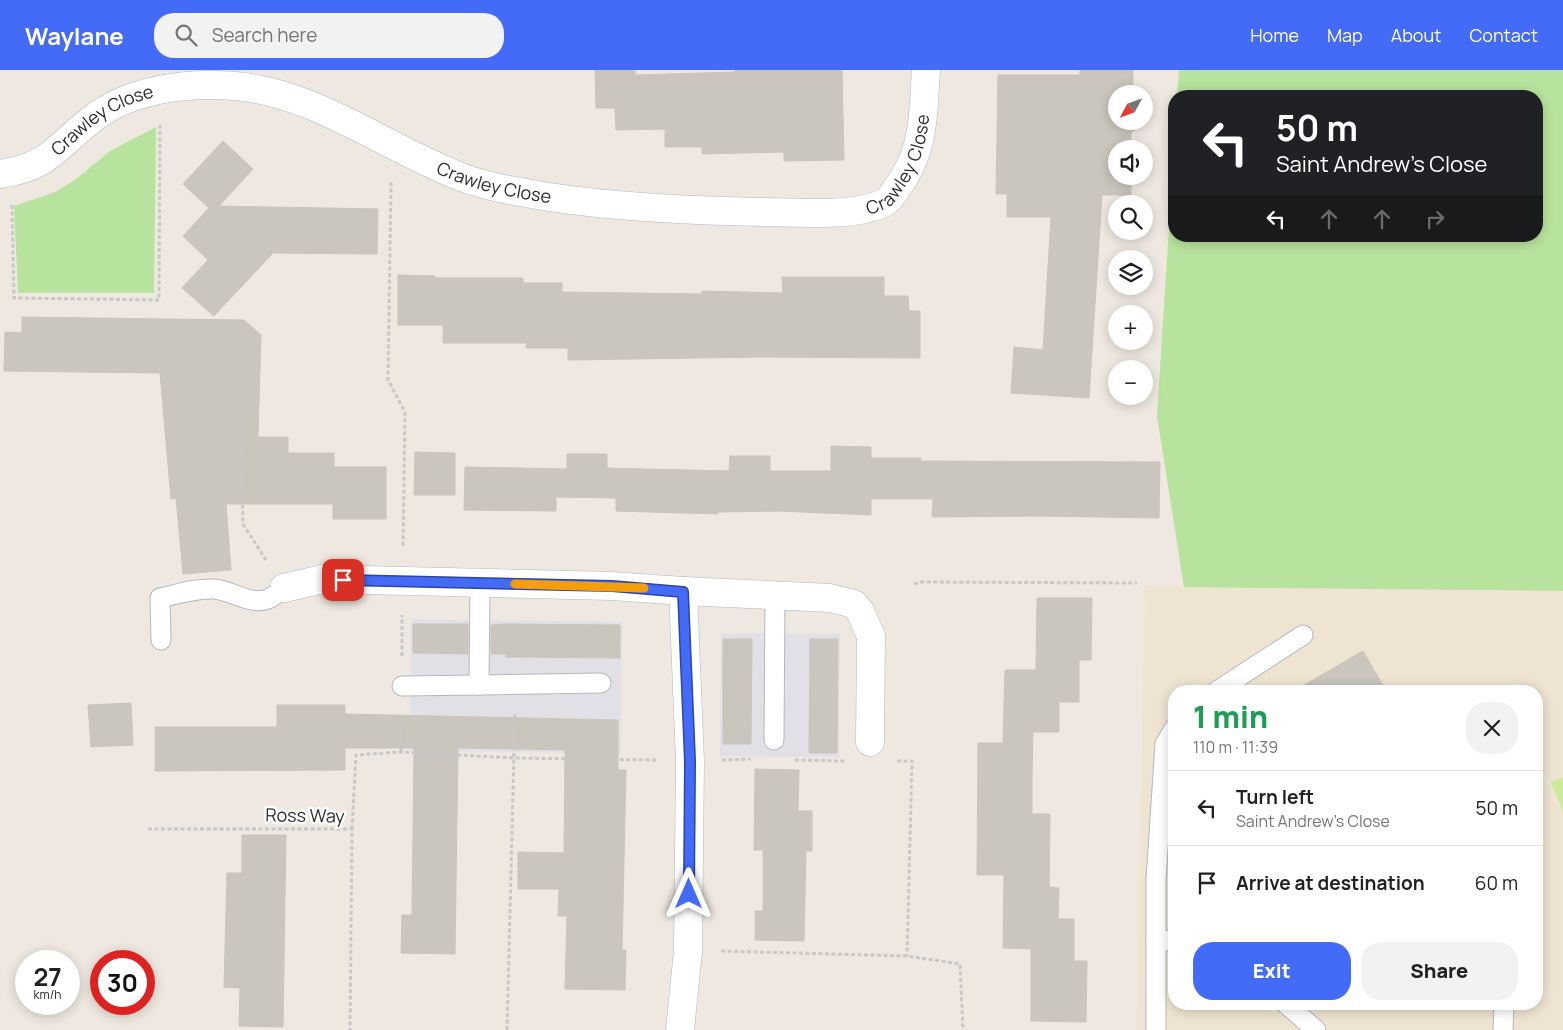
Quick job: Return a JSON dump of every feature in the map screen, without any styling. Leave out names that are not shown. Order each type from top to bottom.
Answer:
[{"type":"street","name":"Crawley Close","points":[[6,173],[33,166],[50,157],[92,119],[116,104],[140,95],[204,85],[262,88],[291,97],[440,168],[468,179],[509,190],[578,201],[670,211],[833,213],[865,208],[888,200],[903,179],[915,158],[922,135],[926,70]]},
{"type":"street","points":[[284,588],[323,579],[403,580],[480,584],[612,586],[683,592],[775,594],[843,600],[854,604],[860,611],[871,636],[870,742]]},
{"type":"street","points":[[680,1030],[688,950],[690,761],[683,592]]},
{"type":"lane","points":[[479,685],[480,584]]},
{"type":"lane","points":[[161,640],[160,598],[193,590],[212,589],[225,590],[258,601],[268,599],[284,588]]},
{"type":"lane","points":[[774,740],[775,594]]},
{"type":"lane","points":[[1226,685],[1303,635]]},
{"type":"lane","points":[[402,686],[601,683]]},
{"type":"lane","points":[[1156,1030],[1165,941],[1156,879],[1165,744],[1168,739]]},
{"type":"lane","points":[[1293,1010],[1316,1030]]},
{"type":"lane","points":[[1503,1030],[1504,1010]]},
{"type":"path","points":[[6,173],[14,298],[158,300],[160,91]]},
{"type":"path","points":[[391,144],[388,380],[405,412],[401,752]]},
{"type":"path","points":[[241,420],[243,524],[284,588]]},
{"type":"path","points":[[914,584],[921,582],[1137,583]]},
{"type":"path","points":[[507,1030],[514,684]]},
{"type":"path","name":"Ross Way","points":[[148,829],[352,829],[350,1030]]},
{"type":"path","points":[[688,950],[907,956],[960,964],[963,1030]]},
{"type":"shaded area","points":[[1145,586],[1563,591],[1563,1030],[1137,1030]]},
{"type":"shaded area","points":[[411,619],[622,622],[621,753],[410,751]]},
{"type":"shaded area","points":[[721,633],[840,634],[839,757],[720,756]]},
{"type":"green space","points":[[1179,70],[1563,70],[1563,591],[1184,587],[1157,416],[1168,242],[1543,242],[1543,90],[1177,90]]},
{"type":"green space","points":[[156,127],[154,293],[18,293],[14,206],[55,192],[75,180],[110,151]]},
{"type":"green space","points":[[1563,777],[1563,812],[1551,782]]},
{"type":"building","points":[[595,70],[635,70],[635,75],[735,72],[735,70],[842,70],[844,160],[784,161],[784,152],[702,154],[702,147],[665,147],[665,129],[616,130],[615,108],[596,108]]},
{"type":"building","points":[[1080,70],[1133,70],[1133,85],[1108,85],[1108,130],[1134,131],[1131,131],[1131,140],[1108,140],[1108,185],[1131,185],[1131,195],[1102,195],[1089,398],[1011,393],[1014,347],[1043,350],[1051,217],[1007,217],[1007,194],[996,194],[998,75],[1080,75]]},
{"type":"building","points":[[223,141],[253,169],[219,206],[378,209],[377,254],[273,253],[214,316],[182,288],[208,260],[183,236],[209,208],[183,184]]},
{"type":"building","points":[[398,275],[435,276],[435,278],[523,278],[523,283],[562,283],[562,292],[702,294],[702,291],[783,293],[782,277],[884,277],[884,296],[908,296],[909,311],[920,311],[920,358],[761,357],[568,360],[568,348],[526,348],[526,343],[443,343],[443,325],[398,325]]},
{"type":"building","points":[[22,317],[244,320],[261,335],[258,437],[288,437],[288,453],[334,453],[334,467],[386,467],[386,519],[333,519],[333,504],[226,504],[231,570],[183,574],[176,498],[171,499],[160,373],[4,371],[5,332],[22,333]]},
{"type":"building","points":[[831,446],[871,447],[871,458],[921,458],[921,461],[1160,462],[1159,518],[932,517],[933,499],[871,499],[871,515],[779,511],[718,512],[718,514],[616,511],[616,498],[556,497],[556,511],[464,510],[465,467],[567,469],[567,454],[607,454],[607,468],[729,471],[730,456],[770,456],[770,471],[831,471]]},
{"type":"building","points":[[415,452],[455,453],[455,495],[414,495]]},
{"type":"building","points":[[1037,598],[1092,598],[1091,660],[1079,660],[1079,702],[1059,702],[1059,732],[1033,732],[1032,775],[1032,814],[1050,814],[1049,887],[1059,888],[1058,919],[1074,919],[1074,961],[1087,961],[1086,1022],[1031,1021],[1031,949],[1003,948],[1004,875],[977,875],[978,743],[1003,743],[1005,670],[1036,670]]},
{"type":"building","points":[[413,624],[468,624],[468,654],[413,653]]},
{"type":"building","points":[[491,625],[620,625],[620,658],[506,657],[506,654],[491,654]]},
{"type":"building","points":[[723,639],[752,639],[751,744],[723,744]]},
{"type":"building","points":[[810,639],[838,639],[837,753],[809,753]]},
{"type":"building","points":[[1363,651],[1383,685],[1304,685]]},
{"type":"building","points":[[131,703],[133,745],[91,747],[88,705]]},
{"type":"building","points":[[277,705],[345,705],[345,714],[618,720],[618,770],[626,770],[622,950],[626,950],[625,990],[565,989],[567,916],[558,916],[559,889],[518,889],[518,852],[564,853],[565,750],[458,748],[455,954],[401,953],[402,915],[412,915],[414,748],[345,748],[345,770],[155,771],[155,727],[277,727]]},
{"type":"building","points":[[755,769],[799,770],[798,811],[812,811],[812,851],[806,851],[804,941],[755,940],[755,911],[763,911],[763,850],[754,850]]},
{"type":"building","points":[[242,835],[286,835],[283,1027],[239,1026],[240,988],[224,987],[227,873],[242,873]]},
{"type":"slow traffic","points":[[515,584],[644,588]]},
{"type":"route","points":[[343,580],[612,586],[683,592],[690,761],[689,894]]}]
